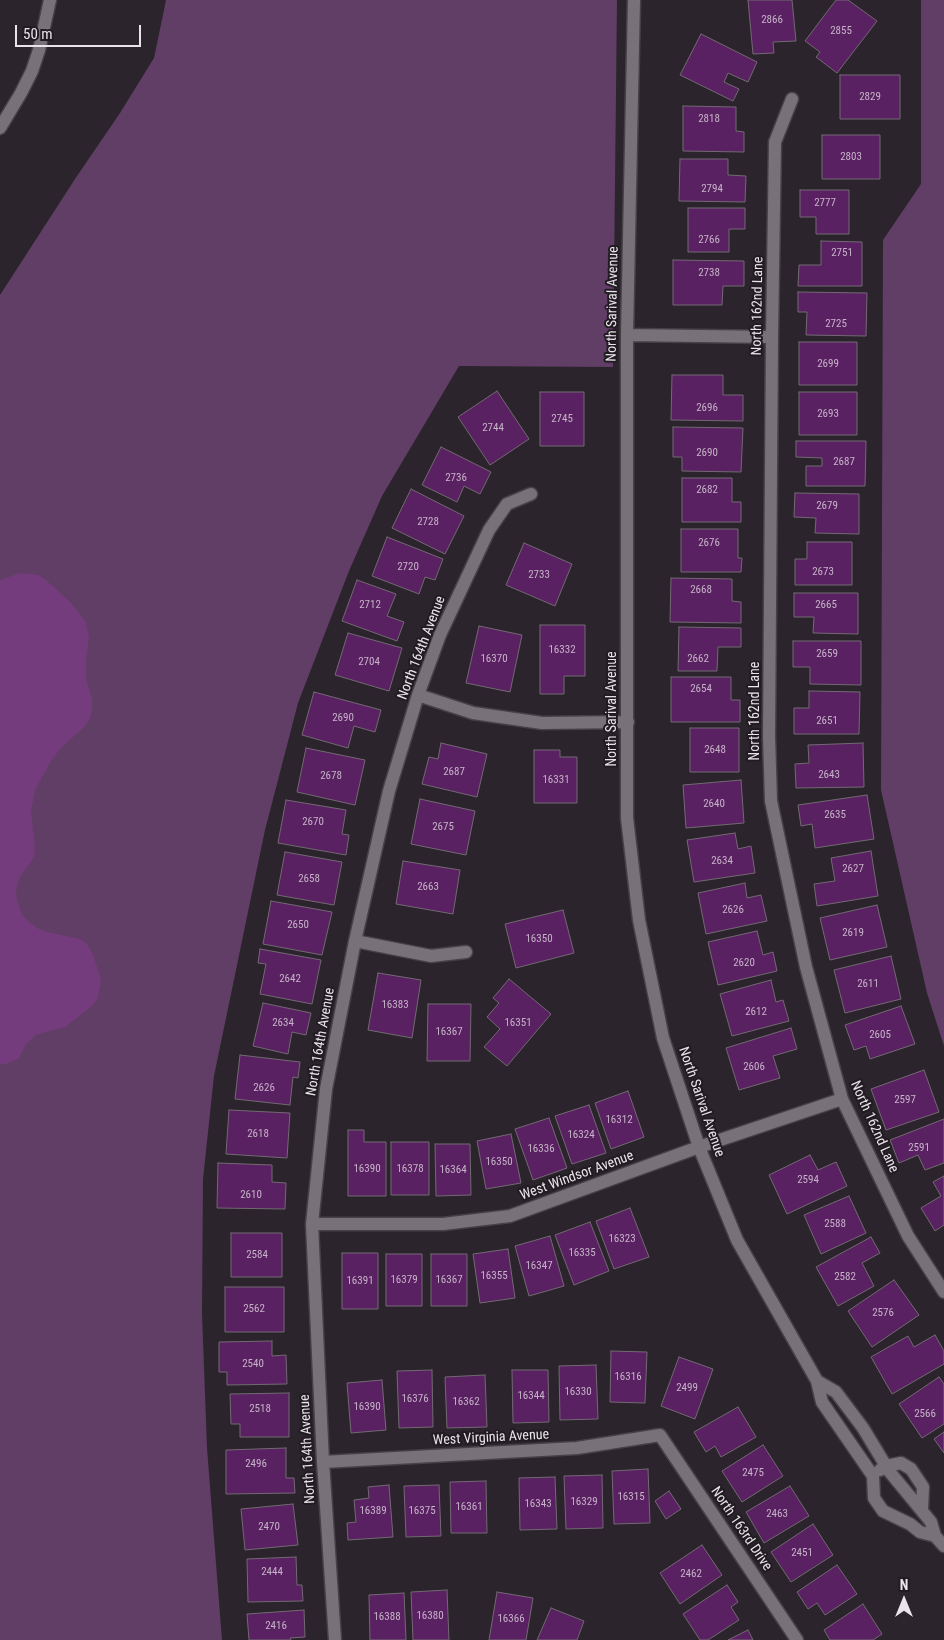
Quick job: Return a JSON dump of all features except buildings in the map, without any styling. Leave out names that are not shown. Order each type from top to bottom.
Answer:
[{"type":"street","points":[[2,122],[32,72],[40,50],[50,0]]},
{"type":"street","name":"North Sarival Avenue","points":[[634,0],[627,335],[627,818],[639,920],[663,1038],[699,1147],[737,1240],[817,1381],[822,1402],[873,1476],[874,1498],[883,1511],[910,1524],[920,1532],[935,1536]]},
{"type":"street","name":"North 162nd Lane","points":[[792,99],[775,142],[769,737],[771,801],[806,967],[842,1099],[908,1236],[944,1292]]},
{"type":"street","points":[[627,335],[772,337]]},
{"type":"street","name":"North 164th Avenue","points":[[335,1640],[322,1462],[312,1224],[326,1089],[355,941],[389,791],[418,695],[440,636],[489,530],[507,504],[531,494]]},
{"type":"street","points":[[418,695],[472,713],[542,723],[628,722]]},
{"type":"street","points":[[355,941],[431,956],[466,952]]},
{"type":"street","name":"West Windsor Avenue","points":[[312,1224],[442,1224],[510,1216],[699,1147],[842,1099]]},
{"type":"street","name":"North Sarival Avenue","points":[[817,1381],[836,1392],[863,1428],[886,1466],[922,1509],[931,1522],[935,1536],[944,1546]]},
{"type":"street","points":[[848,1439],[863,1428]]},
{"type":"street","name":"West Virginia Avenue","points":[[322,1462],[577,1448],[660,1435]]},
{"type":"street","name":"North 163rd Drive","points":[[660,1435],[797,1640]]},
{"type":"street","name":"North Sarival Avenue","points":[[886,1466],[901,1463],[911,1469],[923,1487],[922,1509]]},
{"type":"street","points":[[873,1476],[886,1466]]},
{"type":"shaded area","points":[[166,0],[617,0],[613,367],[459,366],[382,496],[349,571],[298,703],[265,830],[214,1076],[203,1179],[202,1313],[207,1448],[222,1640],[0,1640],[0,295],[154,58]]},
{"type":"shaded area","points":[[921,0],[944,0],[944,1046],[927,993],[881,790],[883,240],[921,184]]},
{"type":"shaded area","points":[[20,573],[38,575],[47,581],[71,603],[85,621],[89,637],[86,679],[92,699],[92,710],[90,719],[84,727],[60,749],[51,761],[35,790],[31,811],[34,857],[21,875],[16,894],[22,914],[37,928],[80,939],[87,944],[93,954],[101,980],[98,997],[87,1010],[65,1027],[36,1035],[26,1044],[19,1058],[6,1064],[0,1064],[0,580]]}]
